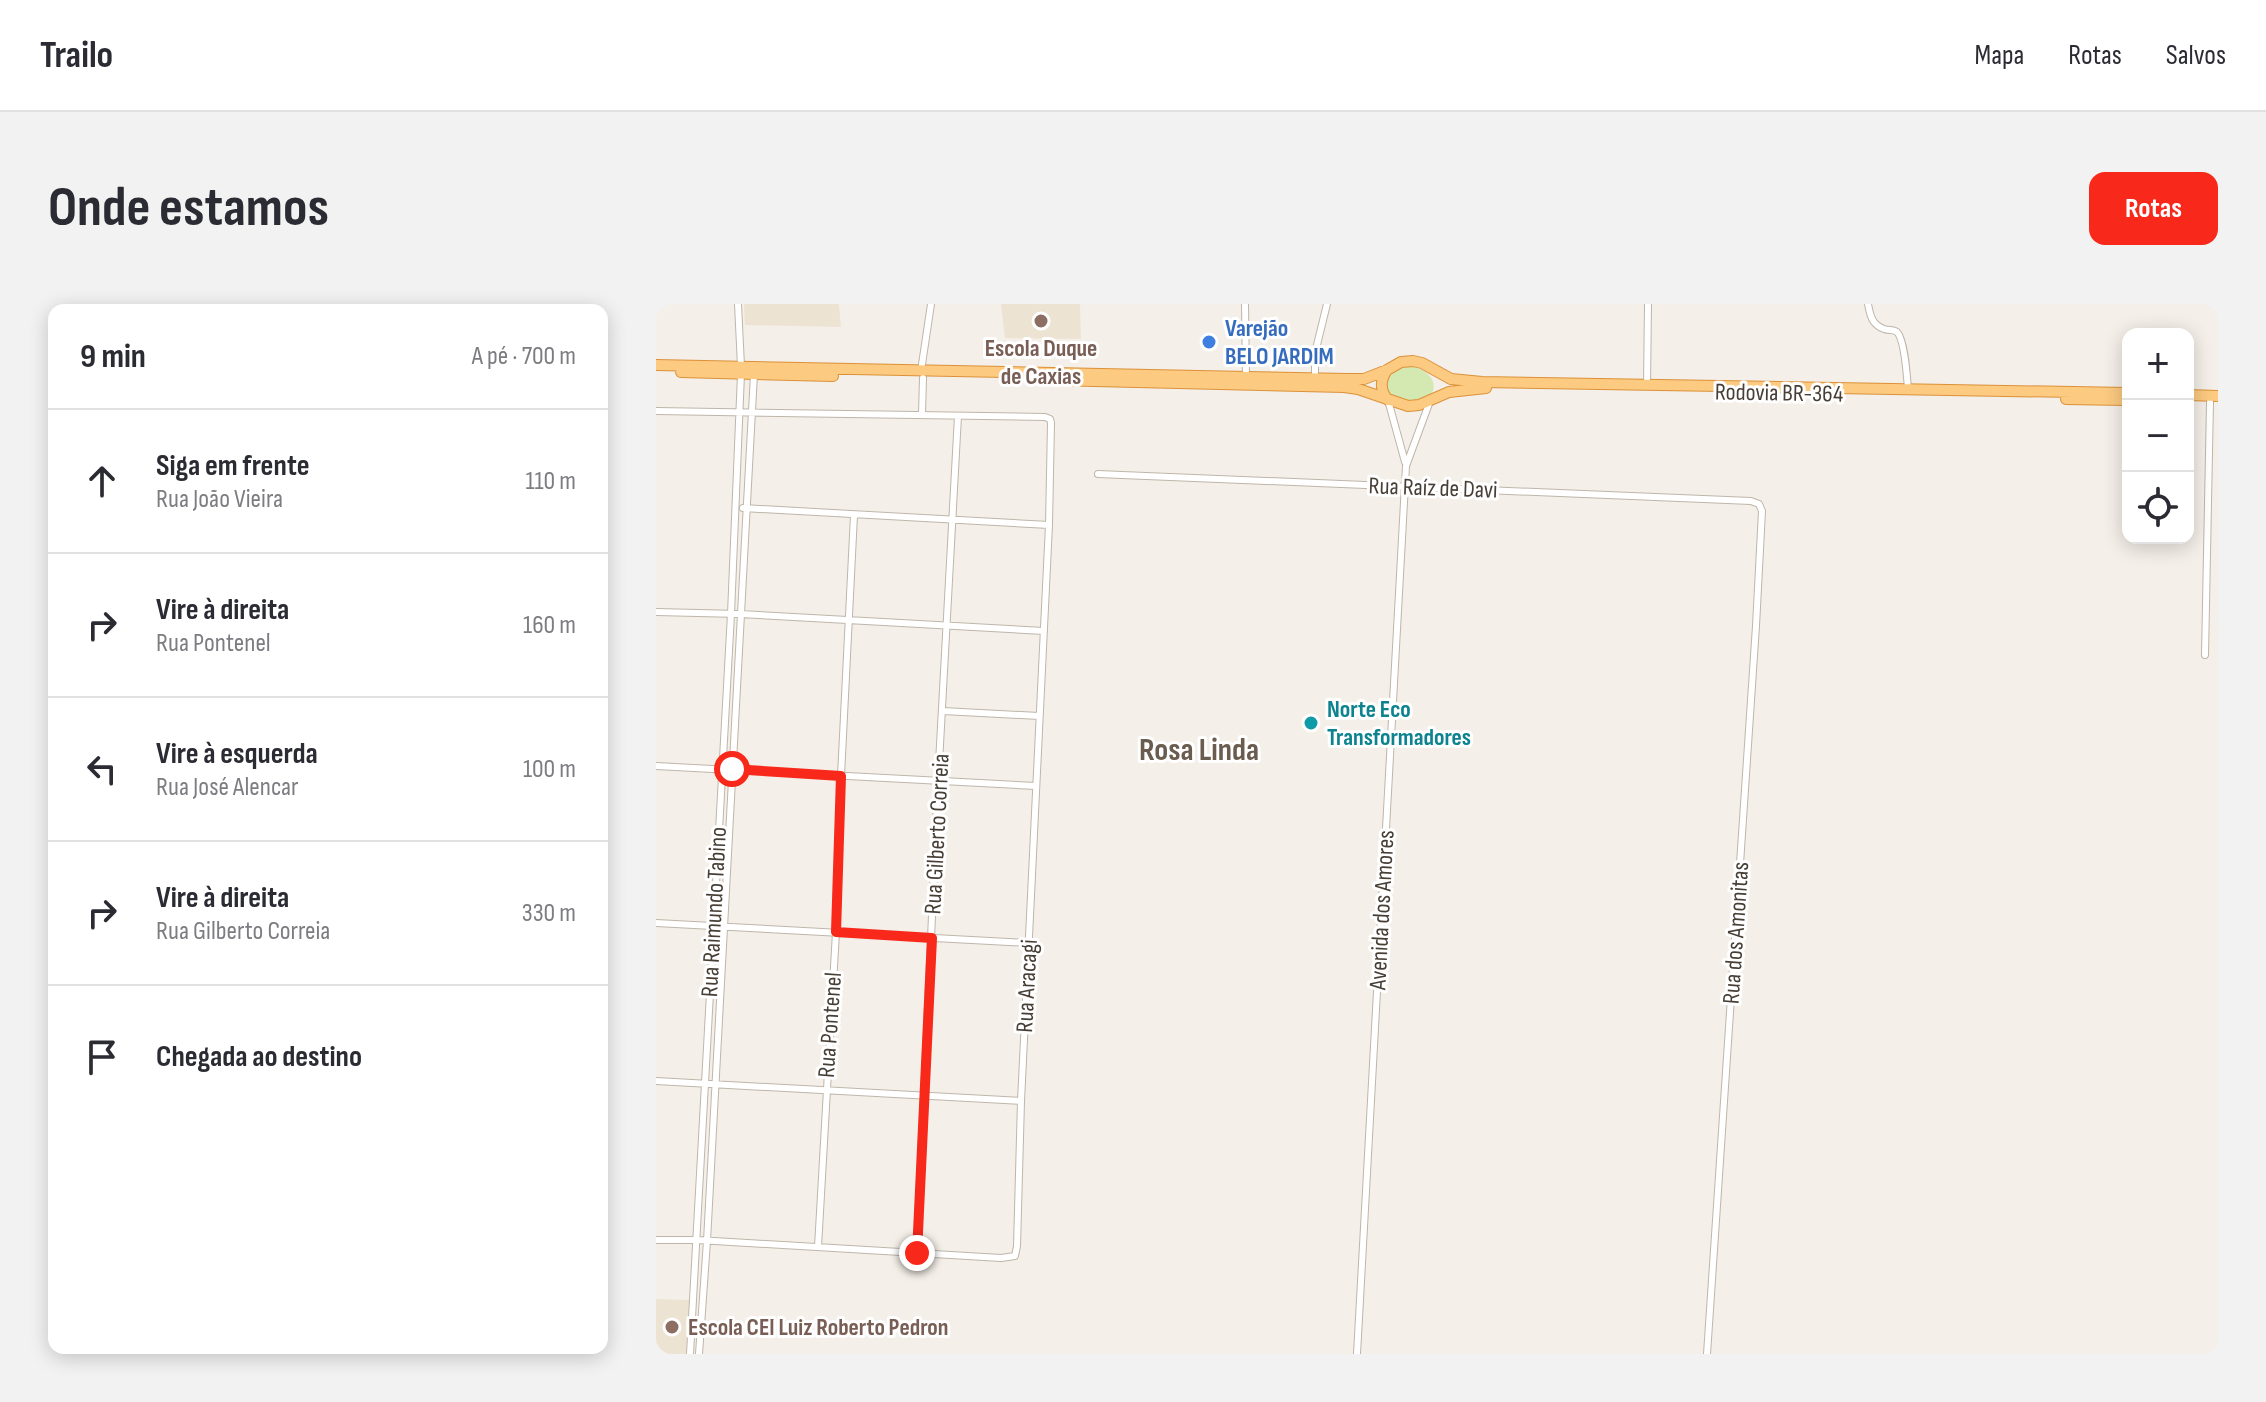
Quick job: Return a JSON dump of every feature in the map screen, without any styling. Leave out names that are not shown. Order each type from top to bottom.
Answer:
[{"type":"highway","points":[[656,365],[741,370],[754,374],[1364,379],[1401,362],[1413,361],[1451,379],[1482,382],[2122,393]]},
{"type":"highway","points":[[656,371],[922,374],[1344,387],[1408,406],[1419,405],[1435,394],[1438,383],[1432,369]]},
{"type":"highway","points":[[1387,370],[1382,383],[1388,400]]},
{"type":"highway","name":"Rodovia BR-364","points":[[1432,398],[1449,392],[1488,388],[2122,400]]},
{"type":"highway","points":[[2194,396],[2215,400]]},
{"type":"highway","points":[[2194,401],[2215,400]]},
{"type":"street","name":"Rua Raimundo Tabino","points":[[699,1354],[736,682],[735,507],[741,370],[738,304]]},
{"type":"street","points":[[922,414],[922,374],[931,304]]},
{"type":"street","points":[[1245,304],[1246,376]]},
{"type":"street","points":[[1315,378],[1315,353],[1327,304]]},
{"type":"street","points":[[1647,386],[1648,304]]},
{"type":"street","points":[[1868,304],[1874,323],[1883,329],[1894,330],[1899,336],[1908,389]]},
{"type":"street","name":"Rua Raimundo Tabino","points":[[690,1354],[728,682],[746,508],[754,374]]},
{"type":"street","name":"Avenida dos Amores","points":[[1357,1354],[1406,466],[1432,398]]},
{"type":"street","name":"Avenida dos Amores","points":[[1388,400],[1406,466]]},
{"type":"street","points":[[2205,655],[2215,400]]},
{"type":"street","points":[[656,411],[958,416]]},
{"type":"street","name":"Rua Gilberto Correia","points":[[917,1253],[958,416]]},
{"type":"street","name":"Rua Aracagi","points":[[917,1253],[1001,1258],[1015,1256],[1018,1231],[1021,1101],[1049,525],[1050,419],[958,416]]},
{"type":"street","name":"Rua Raíz de Davi","points":[[1098,474],[1751,501],[1759,504],[1762,511]]},
{"type":"street","points":[[735,507],[1049,525]]},
{"type":"street","name":"Rua dos Amonitas","points":[[1707,1354],[1762,511]]},
{"type":"street","name":"Rua Pontenel","points":[[818,1247],[836,932],[854,515]]},
{"type":"street","points":[[656,612],[1044,631]]},
{"type":"street","points":[[728,682],[736,682]]},
{"type":"street","points":[[943,711],[1039,716]]},
{"type":"street","points":[[656,766],[1036,786]]},
{"type":"street","points":[[656,923],[1029,943]]},
{"type":"street","points":[[706,1058],[717,1058]]},
{"type":"street","points":[[656,1081],[1021,1101]]},
{"type":"street","points":[[656,1240],[917,1253]]},
{"type":"shaded area","points":[[744,304],[839,304],[841,327],[745,325]]},
{"type":"shaded area","name":"Escola Duque de Caxias","points":[[1001,304],[1080,304],[1081,339],[1005,338]]},
{"type":"shaded area","name":"Escola CEI Luiz Roberto Pedron","points":[[656,1299],[690,1300],[687,1354],[656,1354]]},
{"type":"green space","points":[[1401,366],[1422,370],[1428,375],[1433,381],[1432,393],[1417,402],[1397,402],[1386,390],[1387,376]]},
{"type":"place","name":"Escola Duque de Caxias","points":[[1041,321]]},
{"type":"place","name":"Varejão BELO JARDIM","points":[[1209,342]]},
{"type":"place","name":"Norte Eco Transformadores","points":[[1311,723]]},
{"type":"place","name":"Escola CEI Luiz Roberto Pedron","points":[[672,1327]]},
{"type":"district","name":"Rosa Linda","points":[[1199,750]]},
{"type":"route","points":[[732,769],[841,776],[836,932],[932,938],[917,1253]]}]
